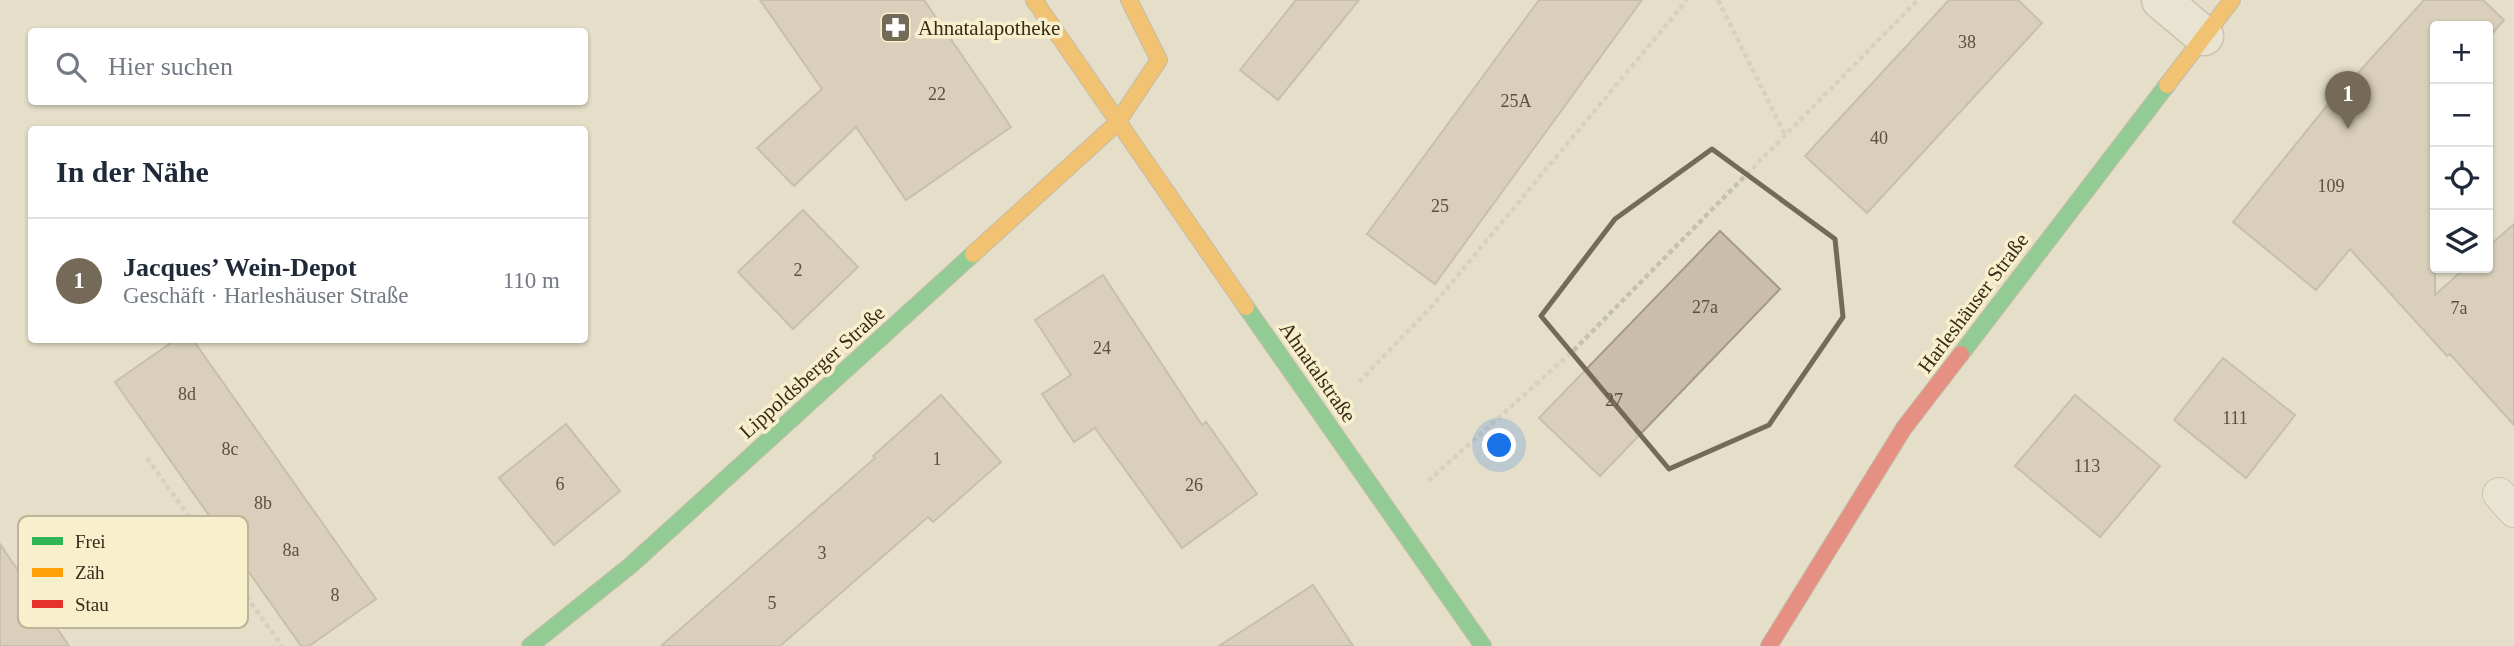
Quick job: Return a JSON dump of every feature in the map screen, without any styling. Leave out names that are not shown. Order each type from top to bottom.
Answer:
[{"type":"street","name":"Ahnatalstraße","points":[[1034,0],[1483,646]]},
{"type":"street","points":[[1118,123],[1159,60],[1129,0]]},
{"type":"street","points":[[2161,0],[2204,36]]},
{"type":"street","name":"Harleshäuser Straße","points":[[1769,646],[1778,639],[1904,428],[2232,0]]},
{"type":"street","name":"Lippoldsberger Straße","points":[[530,646],[631,565],[1118,123]]},
{"type":"street","points":[[1752,646],[1778,639]]},
{"type":"path","points":[[1324,418],[1433,305],[1687,0]]},
{"type":"path","points":[[1718,0],[1786,137]]},
{"type":"path","points":[[1391,514],[1573,351],[1918,0]]},
{"type":"path","points":[[147,458],[189,516]]},
{"type":"path","points":[[248,599],[282,646]]},
{"type":"highlighted area","points":[[1712,149],[1835,239],[1843,317],[1769,425],[1669,469],[1541,316],[1615,219]]},
{"type":"building","points":[[760,0],[924,0],[1011,127],[906,200],[856,127],[794,186],[757,148],[822,89]]},
{"type":"building","points":[[1296,0],[1359,0],[1278,100],[1240,70]]},
{"type":"building","points":[[1539,0],[1642,0],[1435,284],[1367,234]]},
{"type":"building","points":[[1949,0],[2018,0],[2042,23],[1867,213],[1805,156]]},
{"type":"building","points":[[2424,0],[2483,0],[2504,20],[2493,32],[2493,21],[2430,21],[2430,273],[2435,273],[2435,295],[2459,273],[2493,273],[2493,243],[2514,224],[2514,425],[2350,249],[2316,290],[2233,222],[2346,82],[2348,84]]},
{"type":"building","points":[[803,210],[858,267],[793,329],[738,272]]},
{"type":"building","points":[[1720,231],[1780,289],[1600,476],[1539,418]]},
{"type":"building","points":[[1103,275],[1202,425],[1206,422],[1257,494],[1182,548],[1095,428],[1074,442],[1042,394],[1071,375],[1035,320]]},
{"type":"building","points":[[171,343],[195,343],[376,599],[309,646],[301,646],[248,571],[248,516],[209,516],[115,382]]},
{"type":"building","points":[[2223,358],[2295,415],[2246,478],[2174,420]]},
{"type":"building","points":[[941,395],[1001,462],[933,522],[928,517],[780,646],[661,646],[875,458],[873,456]]},
{"type":"building","points":[[2075,395],[2160,466],[2100,537],[2015,466]]},
{"type":"building","points":[[566,424],[620,491],[554,545],[499,478]]},
{"type":"building","points":[[0,544],[18,571],[18,628],[57,628],[69,646],[0,646]]},
{"type":"building","points":[[1313,585],[1353,646],[1219,646]]},
{"type":"traffic: fast","points":[[1961,354],[2167,85]]},
{"type":"traffic: fast","points":[[530,646],[631,565],[973,254]]},
{"type":"traffic: fast","points":[[1246,307],[1483,646]]},
{"type":"traffic: slow","points":[[1034,0],[1246,307]]},
{"type":"traffic: slow","points":[[973,254],[1117,123],[1159,60],[1129,0]]},
{"type":"traffic: slow","points":[[2167,85],[2232,0]]},
{"type":"traffic: jam","points":[[1769,646],[1904,428],[1961,354]]},
{"type":"place","name":"Ahnatalapotheke","points":[[895,28]]},
{"type":"place","name":"Jacques’ Wein-Depot","points":[[2348,129]]}]
